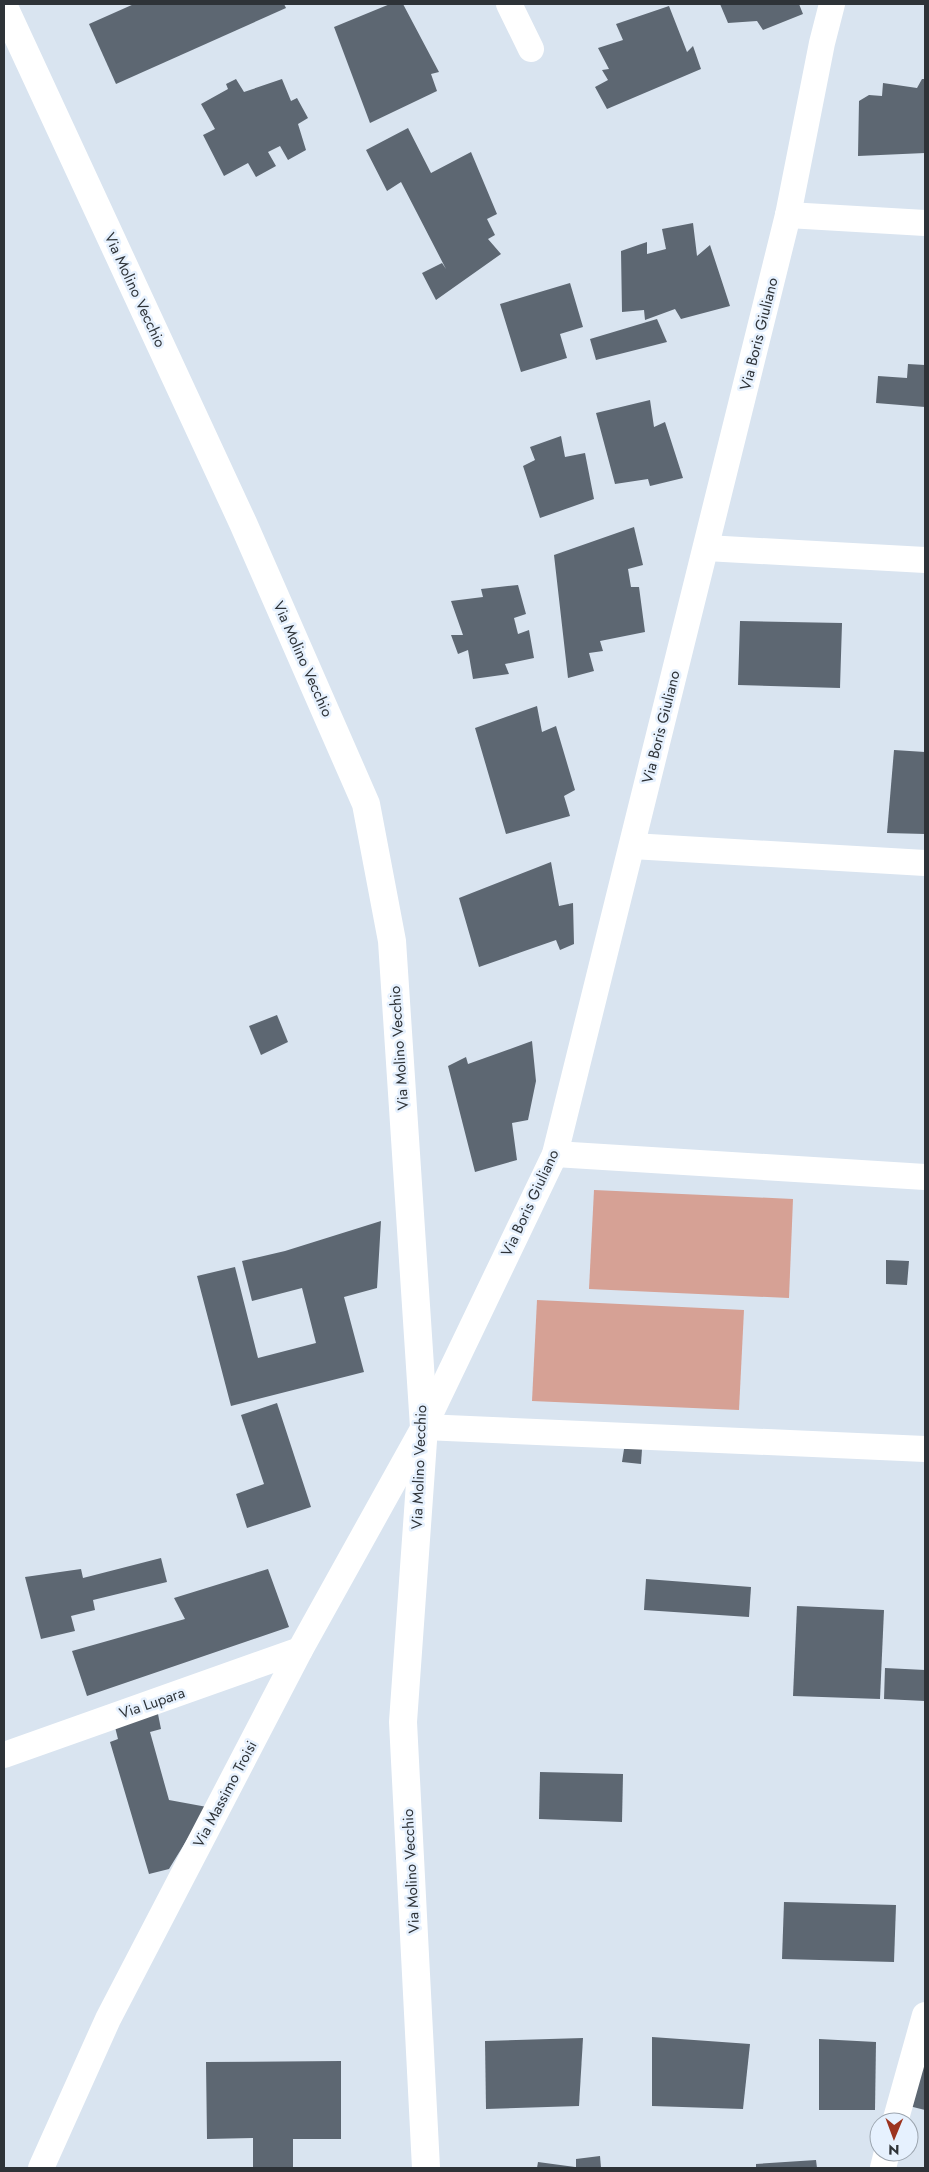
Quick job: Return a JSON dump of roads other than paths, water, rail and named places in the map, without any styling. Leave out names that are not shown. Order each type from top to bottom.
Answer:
[{"type":"street","points":[[509,4],[531,49]]},
{"type":"street","name":"Via Boris Giuliano","points":[[424,1427],[555,1154],[788,215],[822,43],[832,4]]},
{"type":"street","name":"Via Molino Vecchio","points":[[4,7],[239,514],[366,804],[392,941],[424,1427],[403,1722],[426,2168]]},
{"type":"street","points":[[788,215],[925,223]]},
{"type":"street","points":[[706,548],[925,560]]},
{"type":"street","points":[[632,846],[925,863]]},
{"type":"street","points":[[555,1154],[925,1177]]},
{"type":"street","points":[[424,1427],[925,1449]]},
{"type":"street","name":"Via Massimo Troisi","points":[[41,2168],[108,2019],[300,1650],[424,1427]]},
{"type":"street","name":"Via Lupara","points":[[4,1755],[300,1650]]},
{"type":"street","points":[[899,2112],[925,2014]]}]
